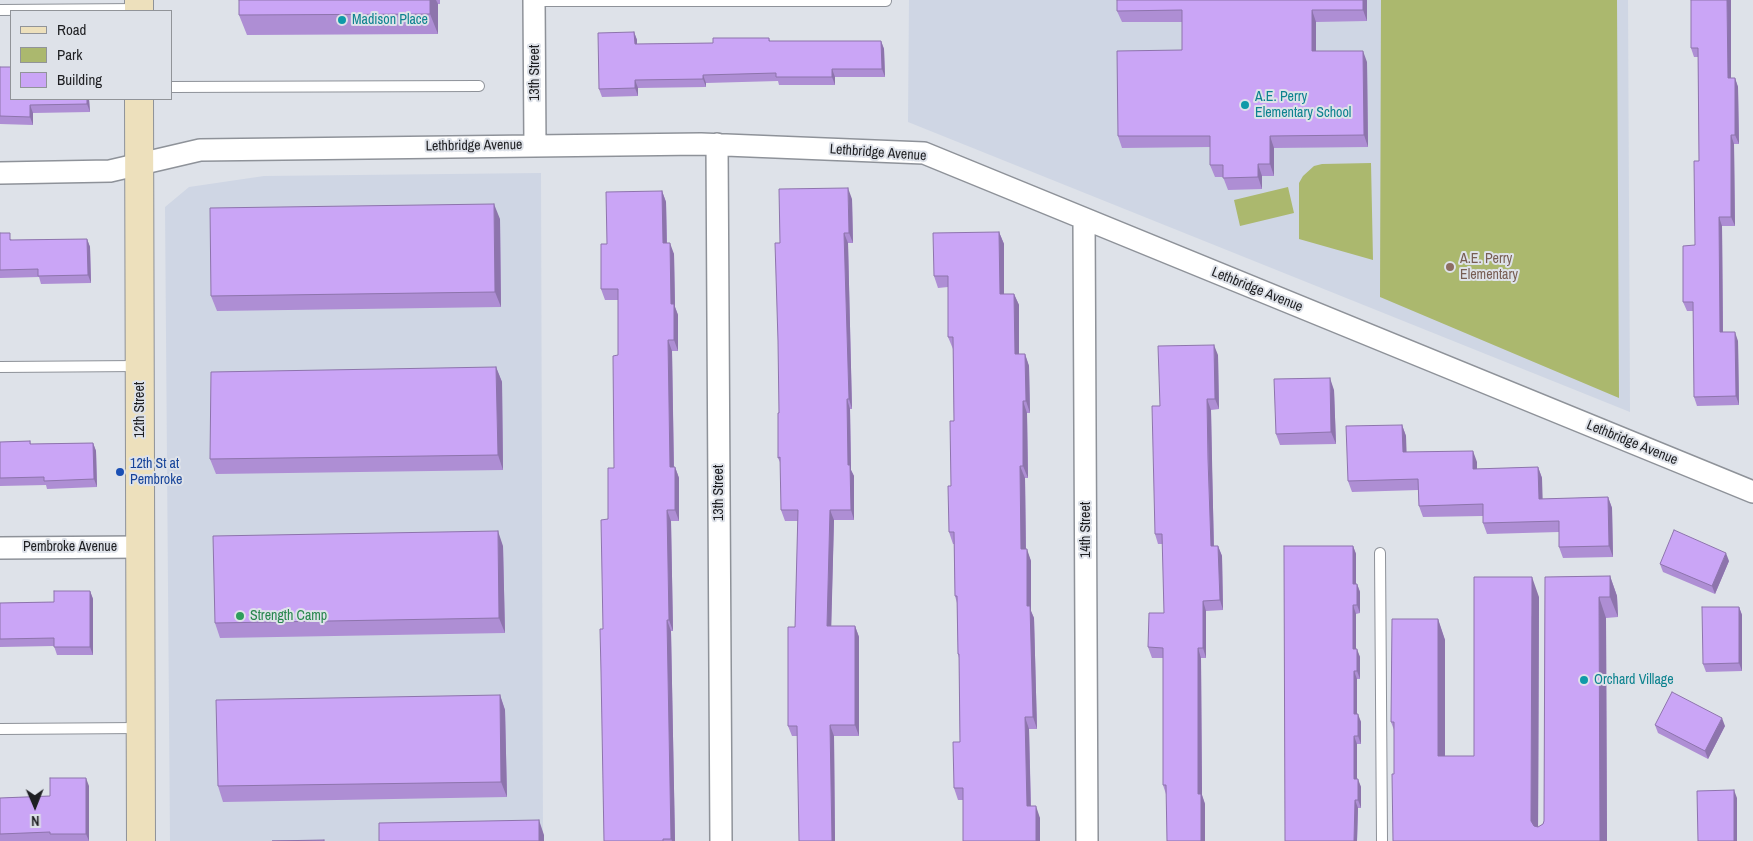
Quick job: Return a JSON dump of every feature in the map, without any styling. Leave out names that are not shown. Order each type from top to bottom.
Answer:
[{"type":"street","name":"13th Street","points":[[534,0],[535,146]]},
{"type":"street","name":"12th Street","points":[[139,100],[141,841]]},
{"type":"street","name":"13th Street","points":[[717,144],[721,841]]},
{"type":"street","name":"Lethbridge Avenue","points":[[0,173],[110,172],[200,150],[717,144],[924,153],[1753,492]]},
{"type":"street","name":"14th Street","points":[[1084,219],[1087,841]]},
{"type":"street","name":"Pembroke Avenue","points":[[0,548],[141,547]]},
{"type":"lane","points":[[534,0],[886,1]]},
{"type":"lane","points":[[0,10],[139,7]]},
{"type":"lane","points":[[172,87],[479,86]]},
{"type":"lane","points":[[0,367],[140,366]]},
{"type":"lane","points":[[1380,553],[1382,841]]},
{"type":"lane","points":[[0,729],[141,728]]},
{"type":"shaded area","name":"A.E. Perry Elementary","points":[[909,0],[1628,0],[1630,412],[908,122]]},
{"type":"shaded area","points":[[541,173],[543,841],[170,841],[165,207],[189,187],[264,176]]},
{"type":"green space","points":[[1381,0],[1617,0],[1619,398],[1380,297]]},
{"type":"green space","points":[[1371,163],[1373,260],[1299,239],[1299,183],[1303,176],[1314,166],[1322,164]]},
{"type":"green space","points":[[1288,187],[1294,213],[1240,226],[1234,200]]},
{"type":"building","points":[[239,0],[430,0],[430,14],[239,15]]},
{"type":"building","name":"A.E. Perry Elementary School","points":[[1117,0],[1363,0],[1363,10],[1312,10],[1312,51],[1363,51],[1364,135],[1270,136],[1270,164],[1258,164],[1258,177],[1223,178],[1223,165],[1210,165],[1210,136],[1118,136],[1117,51],[1182,50],[1182,10],[1117,11]]},
{"type":"building","points":[[1691,0],[1727,0],[1728,78],[1735,78],[1735,135],[1731,135],[1731,217],[1719,217],[1720,332],[1735,332],[1736,396],[1694,397],[1693,302],[1683,302],[1683,246],[1695,245],[1694,161],[1699,161],[1698,48],[1691,48]]},
{"type":"building","points":[[634,32],[635,44],[713,43],[713,38],[769,38],[769,41],[881,41],[882,69],[832,69],[832,77],[776,77],[776,73],[703,75],[703,79],[635,80],[635,88],[599,89],[598,33]]},
{"type":"building","points":[[0,67],[10,67],[10,100],[87,100],[87,104],[30,105],[30,117],[0,116]]},
{"type":"building","points":[[848,188],[849,233],[844,233],[849,399],[847,399],[848,465],[850,465],[851,510],[830,510],[827,626],[855,626],[855,725],[830,725],[832,841],[799,841],[797,726],[788,726],[788,627],[795,627],[798,510],[781,510],[780,457],[778,458],[778,341],[775,243],[780,243],[779,189]]},
{"type":"building","points":[[662,191],[663,243],[670,243],[671,304],[674,304],[674,340],[668,340],[670,467],[675,467],[675,510],[667,510],[671,839],[663,839],[663,841],[604,841],[600,629],[603,629],[601,520],[608,519],[608,468],[614,468],[613,356],[618,355],[618,289],[601,289],[601,244],[607,244],[606,192]]},
{"type":"building","points":[[494,204],[495,292],[211,296],[210,208]]},
{"type":"building","points":[[999,232],[1000,294],[1014,294],[1015,354],[1025,354],[1026,401],[1023,401],[1023,466],[1020,466],[1021,549],[1027,549],[1027,606],[1030,606],[1033,717],[1025,717],[1027,806],[1036,806],[1036,841],[963,841],[963,788],[954,788],[953,742],[960,742],[959,654],[957,596],[955,596],[954,532],[949,532],[948,486],[951,486],[950,421],[954,421],[953,337],[948,337],[948,276],[934,276],[933,233]]},
{"type":"building","points":[[0,233],[10,233],[10,240],[87,239],[88,275],[38,276],[38,269],[0,270]]},
{"type":"building","points":[[1214,345],[1215,399],[1207,399],[1208,459],[1211,546],[1218,546],[1220,600],[1203,601],[1203,648],[1198,648],[1198,794],[1201,794],[1201,841],[1167,841],[1166,785],[1163,785],[1163,648],[1148,647],[1149,613],[1164,613],[1162,534],[1155,534],[1152,406],[1160,406],[1158,346]]},
{"type":"building","points":[[496,367],[498,455],[210,459],[211,372]]},
{"type":"building","points":[[1330,378],[1331,432],[1276,434],[1274,379]]},
{"type":"building","points":[[1402,425],[1403,452],[1473,451],[1473,469],[1538,467],[1539,499],[1608,497],[1609,546],[1559,547],[1559,521],[1483,523],[1483,504],[1419,506],[1418,479],[1348,481],[1346,426]]},
{"type":"building","points":[[30,441],[30,444],[93,443],[94,479],[44,481],[44,477],[0,478],[0,442]]},
{"type":"building","points":[[1674,530],[1726,553],[1712,586],[1660,564]]},
{"type":"building","points":[[498,531],[499,618],[215,623],[213,536]]},
{"type":"building","points":[[1284,546],[1353,546],[1353,584],[1357,584],[1357,605],[1353,605],[1353,649],[1357,649],[1357,671],[1354,671],[1354,714],[1358,714],[1358,736],[1354,736],[1354,779],[1358,779],[1358,800],[1355,800],[1354,841],[1285,841]]},
{"type":"building","points":[[1610,576],[1610,597],[1599,597],[1600,841],[1393,841],[1392,774],[1394,774],[1394,722],[1391,722],[1392,619],[1438,619],[1438,756],[1474,756],[1474,577],[1532,577],[1531,821],[1534,826],[1538,827],[1544,821],[1545,577]]},
{"type":"building","points":[[54,591],[90,591],[90,647],[54,647],[54,638],[0,639],[0,603],[54,602]]},
{"type":"building","points":[[1702,607],[1739,607],[1739,663],[1703,664]]},
{"type":"building","points":[[1672,692],[1722,718],[1705,751],[1655,725]]},
{"type":"building","points":[[500,695],[501,782],[218,786],[216,700]]},
{"type":"building","points":[[50,778],[86,778],[86,834],[50,834],[50,832],[0,834],[0,798],[50,796]]},
{"type":"building","points":[[1734,790],[1734,841],[1698,841],[1697,791]]},
{"type":"building","points":[[539,820],[539,841],[379,841],[379,823]]},
{"type":"building","points":[[324,840],[324,841],[272,841]]},
{"type":"place","name":"Madison Place","points":[[342,20]]},
{"type":"place","name":"A.E. Perry Elementary School","points":[[1245,105]]},
{"type":"place","name":"A.E. Perry Elementary","points":[[1450,267]]},
{"type":"place","name":"12th St at Pembroke","points":[[120,472]]},
{"type":"place","name":"Strength Camp","points":[[240,616]]},
{"type":"place","name":"Orchard Village","points":[[1584,680]]}]
